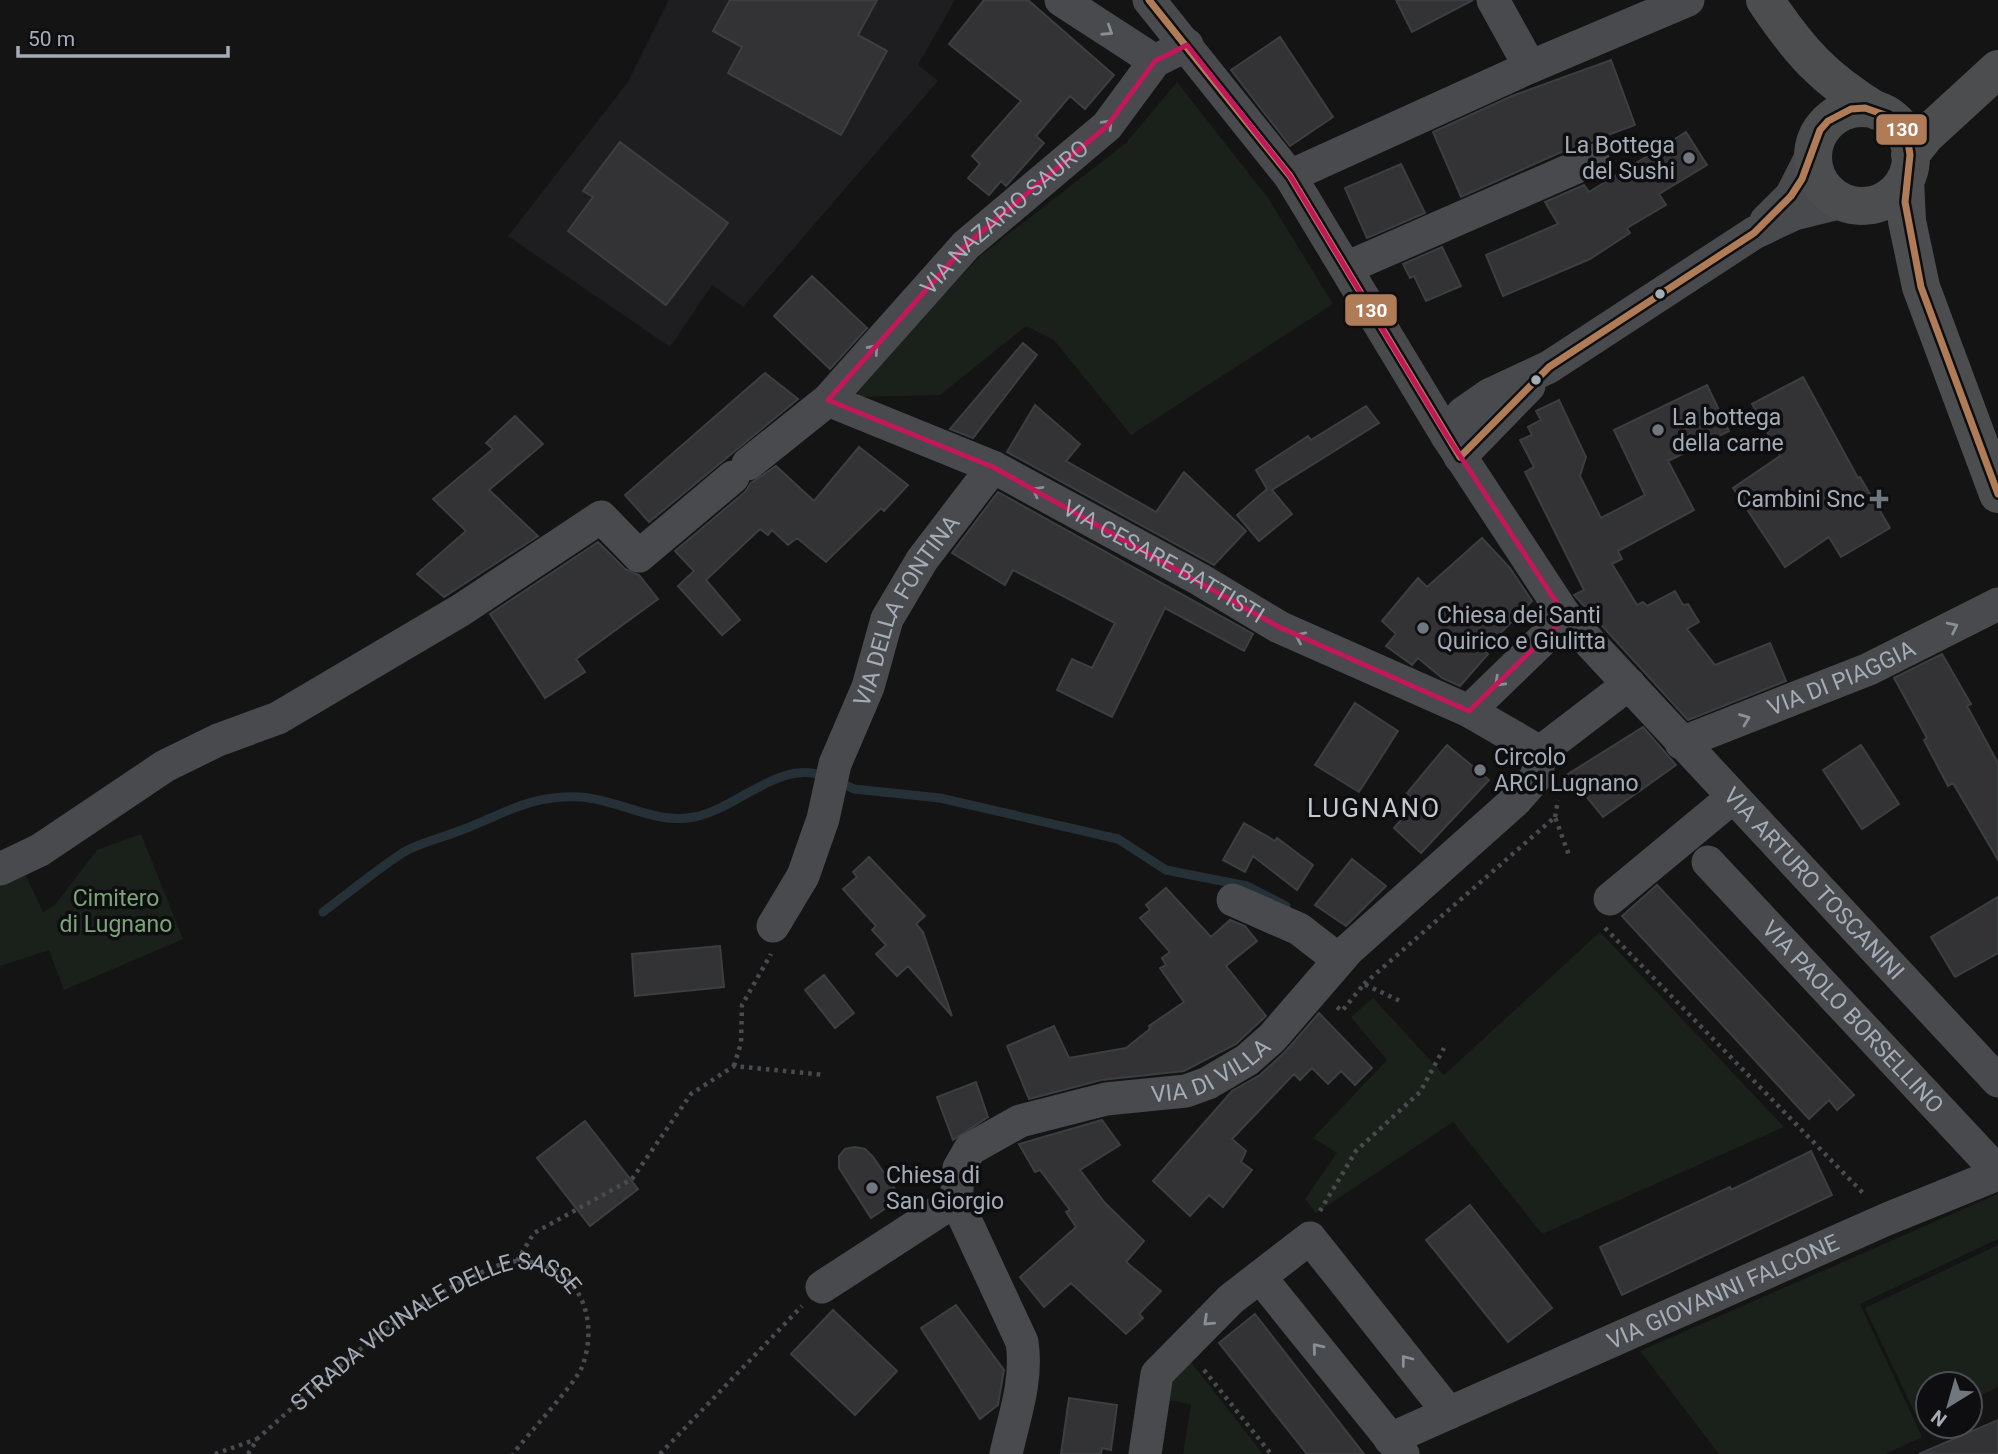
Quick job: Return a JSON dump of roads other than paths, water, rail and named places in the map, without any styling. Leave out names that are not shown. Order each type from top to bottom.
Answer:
[{"type":"main road","points":[[1765,0],[1795,45],[1830,80],[1888,116],[1904,132],[1908,167],[1907,221],[1921,287],[1998,494]]},
{"type":"main road","points":[[1795,45],[1817,142],[1814,169],[1821,184],[1881,232],[1921,287]]},
{"type":"main road","points":[[1817,142],[1839,113],[1851,109],[1877,111],[1913,106],[1994,71]]},
{"type":"main road","points":[[1848,204],[1881,202],[1895,193],[1926,135],[1994,71]]},
{"type":"street","points":[[1061,0],[1155,61]]},
{"type":"street","name":"VIA ARTURO TOSCANINI","points":[[1149,0],[1290,176],[1453,447],[1566,617],[1998,1081]]},
{"type":"street","points":[[1493,0],[1530,67]]},
{"type":"street","points":[[1290,176],[1530,67],[1688,0]]},
{"type":"street","name":"VIA NAZARIO SAURO","points":[[828,400],[966,245],[1107,127],[1155,61],[1187,45]]},
{"type":"street","points":[[1754,233],[1791,195],[1817,142]]},
{"type":"street","points":[[1346,268],[1594,160]]},
{"type":"street","points":[[1453,447],[1549,368],[1754,233],[1794,214],[1848,204]]},
{"type":"street","points":[[1453,447],[1463,413],[1489,395],[1549,368]]},
{"type":"street","points":[[1417,388],[1450,399],[1489,395]]},
{"type":"street","points":[[0,869],[15,865],[40,850],[164,766],[218,740],[278,718],[449,617],[601,517],[639,555],[828,400]]},
{"type":"street","name":"VIA CESARE BATTISTI","points":[[828,400],[993,467],[1199,579],[1279,627],[1469,711],[1540,752]]},
{"type":"street","name":"VIA DELLA FONTINA","points":[[776,922],[803,876],[823,819],[832,777],[868,687],[887,619],[922,560],[993,467]]},
{"type":"street","name":"VIA DI PIAGGIA","points":[[1681,743],[1846,679],[1998,604]]},
{"type":"street","points":[[1469,711],[1566,617]]},
{"type":"street","points":[[1540,752],[1629,684]]},
{"type":"street","name":"VIA DI VILLA","points":[[956,1200],[957,1180],[963,1158],[970,1149],[1020,1121],[1094,1102],[1186,1091],[1208,1083],[1247,1060],[1272,1038],[1339,960],[1516,800],[1537,776],[1540,752]]},
{"type":"street","points":[[1606,913],[1733,797]]},
{"type":"street","points":[[0,858],[40,850]]},
{"type":"street","name":"VIA PAOLO BORSELLINO","points":[[1707,862],[1998,1173]]},
{"type":"street","points":[[1233,900],[1299,929],[1339,960]]},
{"type":"street","name":"VIA GIOVANNI FALCONE","points":[[1397,1447],[1449,1413],[1887,1219],[1998,1173]]},
{"type":"street","points":[[822,1287],[956,1200],[1022,1342],[1024,1373],[1006,1454]]},
{"type":"street","points":[[1145,1454],[1157,1374],[1231,1299],[1310,1238],[1449,1413]]},
{"type":"street","points":[[1260,1277],[1397,1447]]},
{"type":"waterway","points":[[323,912],[404,852],[531,802],[580,797],[651,815],[679,819],[710,812],[760,786],[793,774],[809,773],[826,777]]},
{"type":"waterway","points":[[839,782],[854,789],[940,798],[1118,839],[1166,870],[1247,886],[1286,906]]},
{"type":"place","name":"La Bottega del Sushi","points":[[1689,158]]},
{"type":"place","name":"La bottega della carne","points":[[1658,430]]},
{"type":"place","name":"Cambini Snc","points":[[1879,499]]},
{"type":"place","name":"Chiesa dei Santi Quirico e Giulitta","points":[[1423,628]]},
{"type":"place","name":"Circolo ARCI Lugnano","points":[[1480,770]]},
{"type":"place","name":"Chiesa di San Giorgio","points":[[872,1188]]},
{"type":"district","name":"LUGNANO","points":[[1374,808]]},
{"type":"park label","name":"Cimitero di Lugnano","points":[[116,911]]}]
